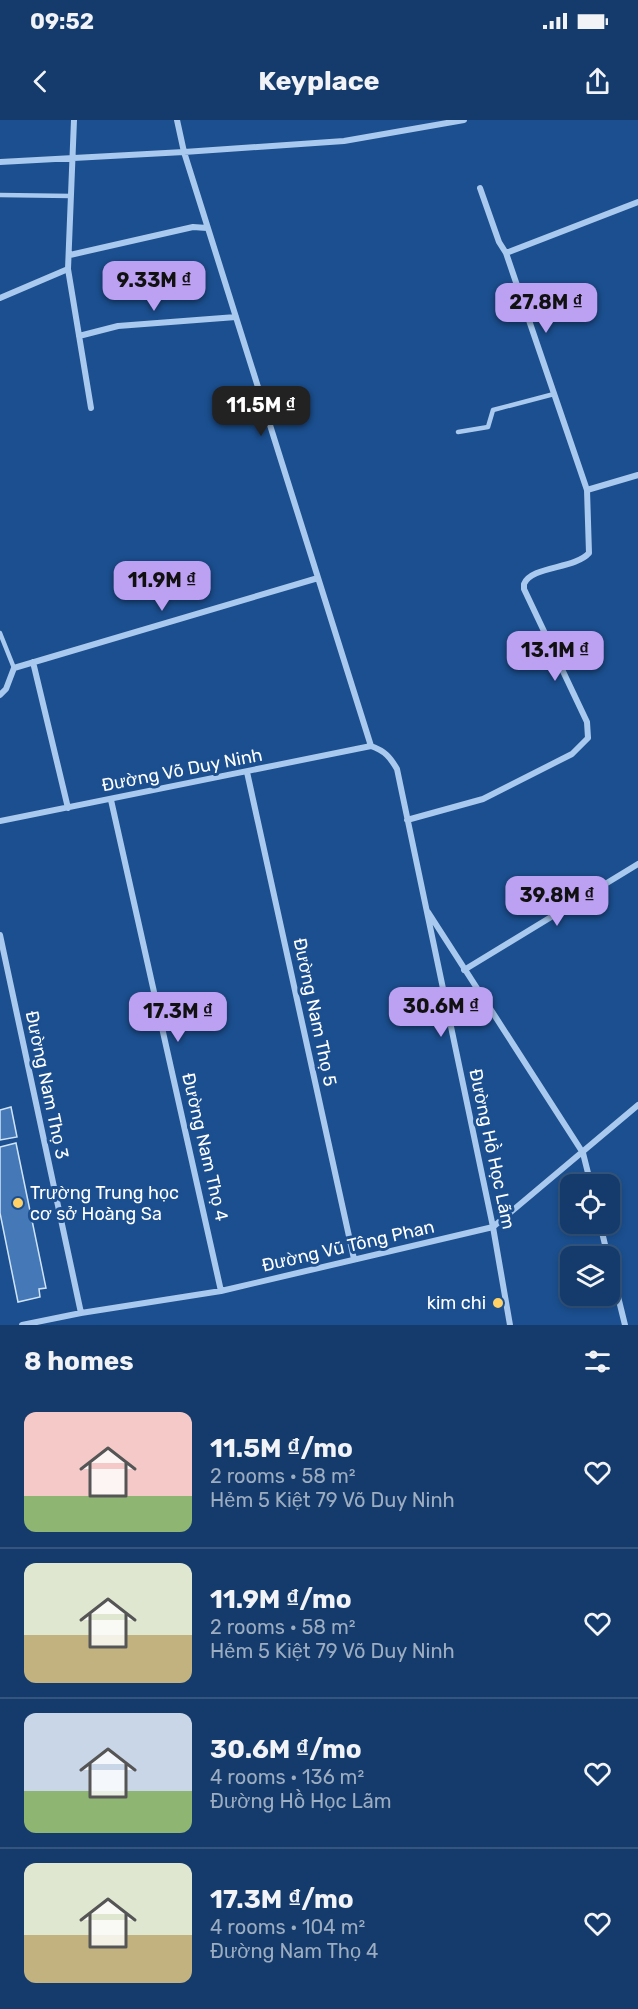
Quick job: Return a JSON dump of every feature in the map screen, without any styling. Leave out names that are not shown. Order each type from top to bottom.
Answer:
[{"type":"street","points":[[74,120],[68,269],[90,408]]},
{"type":"street","points":[[177,120],[184,152],[207,228],[371,746]]},
{"type":"street","points":[[0,162],[317,143],[383,135],[464,120]]},
{"type":"street","points":[[407,820],[466,805],[500,791],[572,754],[588,738],[587,722],[524,589],[524,584],[531,576],[580,560],[589,553],[587,489],[506,253],[499,242],[480,188]]},
{"type":"street","points":[[506,253],[638,202]]},
{"type":"street","points":[[70,255],[193,227],[207,228]]},
{"type":"street","points":[[0,298],[68,269]]},
{"type":"street","points":[[79,336],[118,326],[236,317]]},
{"type":"street","points":[[587,489],[638,475]]},
{"type":"street","points":[[0,695],[6,689],[14,668],[318,578]]},
{"type":"street","points":[[33,662],[68,808]]},
{"type":"street","name":"Đường Hồ Học Lãm","points":[[371,746],[381,749],[390,757],[397,770],[493,1227],[510,1325]]},
{"type":"street","name":"Đường Võ Duy Ninh","points":[[0,821],[371,746]]},
{"type":"street","name":"Đường Nam Thọ 5","points":[[247,772],[354,1259]]},
{"type":"street","name":"Đường Nam Thọ 4","points":[[111,800],[221,1291]]},
{"type":"street","points":[[465,970],[638,864]]},
{"type":"street","points":[[426,909],[583,1153],[588,1174]]},
{"type":"street","name":"Đường Nam Thọ 3","points":[[0,935],[81,1313]]},
{"type":"street","name":"Đường Vũ Tông Phan","points":[[22,1325],[81,1313],[221,1291],[493,1227],[638,1105]]},
{"type":"street","points":[[620,1304],[625,1325]]},
{"type":"lane","points":[[0,195],[71,196]]},
{"type":"lane","points":[[458,432],[488,427],[493,410],[554,394]]},
{"type":"lane","points":[[0,633],[14,668]]},
{"type":"building","points":[[11,1107],[17,1137],[0,1140],[0,1110]]},
{"type":"building","points":[[16,1143],[46,1288],[39,1289],[40,1297],[18,1302],[0,1213],[0,1147]]},
{"type":"place","name":"Trường Trung học cơ sở Hoàng Sa","points":[[18,1203]]},
{"type":"place","name":"kim chi","points":[[498,1303]]}]
